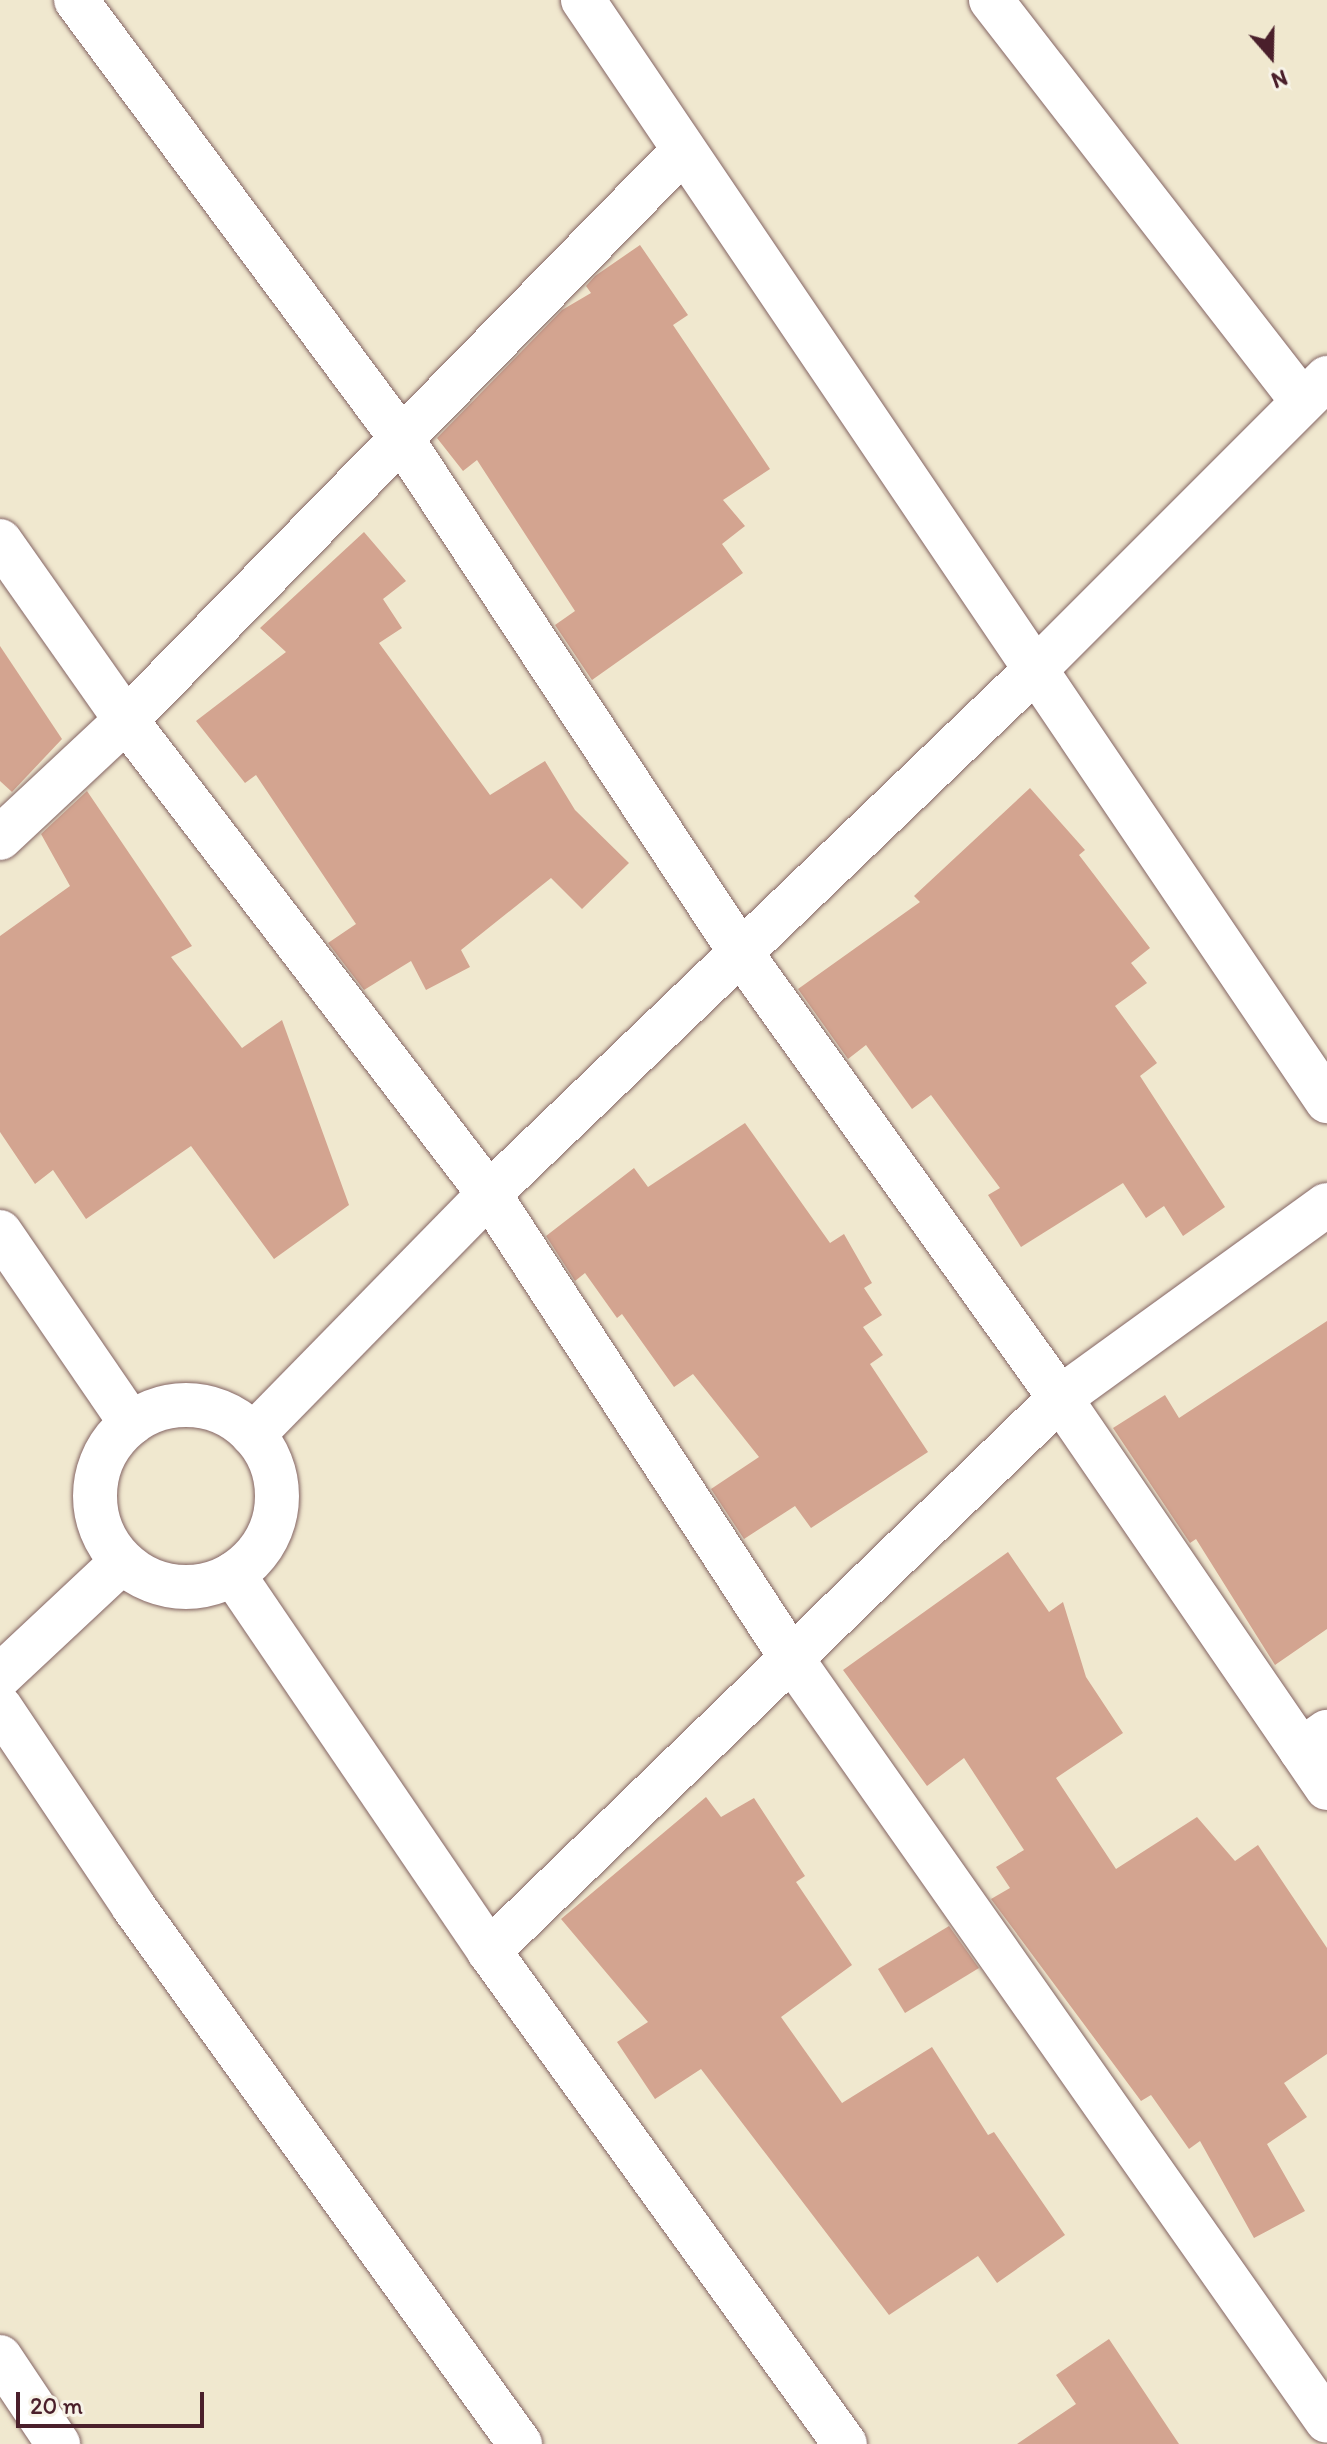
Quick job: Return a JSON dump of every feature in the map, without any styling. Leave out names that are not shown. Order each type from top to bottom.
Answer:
[{"type":"street","points":[[76,0],[401,438],[741,953],[1060,1398],[1314,1741],[1327,1788]]},
{"type":"street","points":[[583,0],[680,154],[1327,1101]]},
{"type":"street","points":[[253,1435],[489,1194],[1033,672],[1315,389],[991,0]]},
{"type":"street","points":[[0,838],[126,720],[680,154]]},
{"type":"street","points":[[0,541],[126,720],[489,1194],[794,1662],[1327,2421]]},
{"type":"street","points":[[489,1951],[794,1662],[1060,1398],[1327,1205]]},
{"type":"street","points":[[0,1232],[131,1423]]},
{"type":"street","points":[[180,1404],[211,1407],[253,1435],[274,1468],[277,1498],[257,1554],[233,1574],[176,1587],[122,1562],[94,1509],[96,1479],[106,1451],[131,1423],[180,1404]]},
{"type":"street","points":[[0,1676],[122,1562]]},
{"type":"street","points":[[233,1574],[489,1951],[845,2444]]},
{"type":"street","points":[[0,1707],[133,1906],[520,2444]]},
{"type":"street","points":[[0,2357],[58,2444]]},
{"type":"building","points":[[640,245],[688,315],[673,325],[770,469],[723,500],[745,526],[722,544],[743,573],[592,680],[555,625],[575,611],[477,460],[463,471],[437,438],[562,310],[591,293],[586,286],[595,276]]},
{"type":"building","points":[[364,532],[406,581],[383,599],[402,628],[379,643],[490,795],[545,761],[575,810],[629,863],[582,909],[551,878],[461,950],[470,967],[426,990],[411,961],[364,990],[328,943],[356,924],[256,775],[245,783],[196,721],[286,652],[260,628]]},
{"type":"building","points":[[0,646],[62,739],[12,792],[0,781]]},
{"type":"building","points":[[1030,788],[1085,850],[1079,855],[1150,948],[1131,963],[1147,983],[1115,1006],[1157,1063],[1140,1076],[1225,1207],[1183,1236],[1164,1206],[1146,1218],[1123,1183],[1021,1247],[988,1195],[1000,1188],[931,1095],[912,1109],[866,1045],[848,1059],[798,989],[920,902],[914,896]]},
{"type":"building","points":[[87,791],[192,946],[171,957],[242,1048],[282,1020],[349,1205],[274,1259],[191,1146],[86,1219],[53,1170],[35,1184],[0,1132],[0,936],[70,886],[41,834]]},
{"type":"building","points":[[745,1123],[830,1243],[844,1234],[872,1283],[864,1288],[882,1315],[863,1327],[883,1355],[870,1364],[928,1452],[811,1528],[795,1506],[744,1539],[711,1489],[759,1457],[693,1374],[674,1387],[622,1314],[617,1318],[585,1273],[575,1281],[546,1236],[634,1168],[648,1187]]},
{"type":"building","points":[[1327,1321],[1327,1629],[1275,1665],[1196,1539],[1190,1543],[1113,1428],[1165,1395],[1179,1418]]},
{"type":"building","points":[[1008,1552],[1049,1612],[1063,1602],[1086,1677],[1123,1733],[1056,1778],[1116,1869],[1197,1817],[1235,1861],[1258,1845],[1327,1948],[1327,2054],[1284,2083],[1307,2117],[1267,2144],[1305,2211],[1254,2238],[1200,2141],[1189,2149],[1151,2095],[1141,2101],[991,1899],[1010,1888],[996,1867],[1024,1850],[964,1758],[927,1786],[843,1670]]},
{"type":"building","points":[[706,1797],[721,1817],[754,1798],[805,1876],[796,1882],[852,1965],[781,2017],[842,2103],[932,2047],[988,2135],[994,2132],[1065,2235],[997,2283],[978,2256],[889,2315],[701,2069],[655,2099],[617,2042],[648,2022],[561,1919]]},
{"type":"building","points":[[949,1926],[979,1968],[905,2013],[878,1969]]},
{"type":"building","points":[[1109,2339],[1179,2444],[1017,2444],[1076,2404],[1056,2375]]}]
